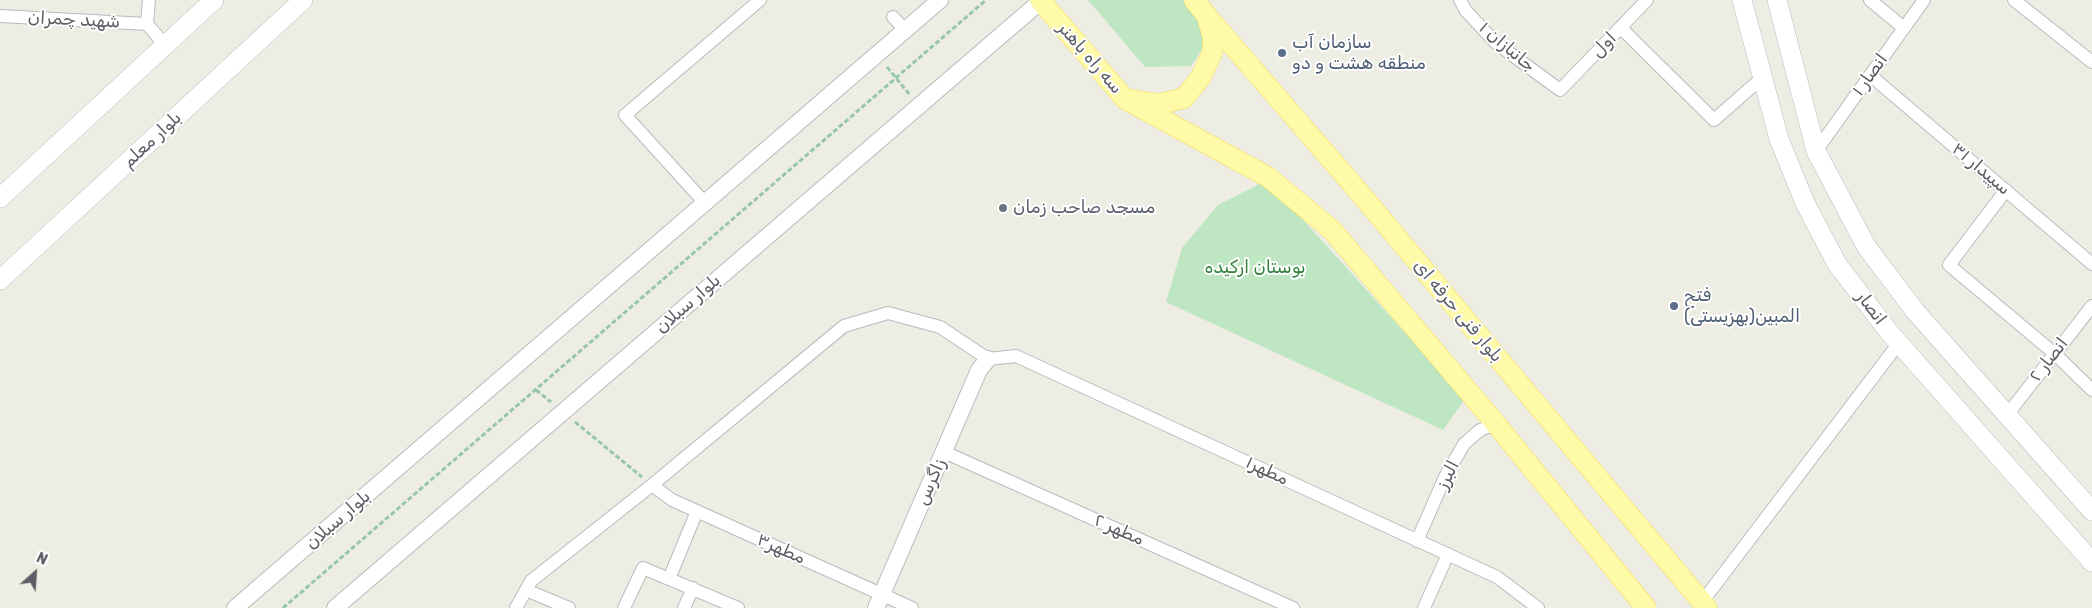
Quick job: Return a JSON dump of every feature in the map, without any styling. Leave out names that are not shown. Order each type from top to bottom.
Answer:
[{"type":"main road","points":[[0,198],[214,0]]},
{"type":"main road","name":"بلوار معلم","points":[[0,280],[303,0]]},
{"type":"main road","name":"سه راه باهنر","points":[[1041,1],[1125,99],[1159,104],[1184,98],[1201,78],[1212,53],[1213,38],[1207,16],[1194,0]]},
{"type":"main road","name":"انصار","points":[[1742,0],[1779,139],[1805,203],[1838,264],[1899,343],[2092,562]]},
{"type":"main road","name":"انصار","points":[[1777,0],[1816,151],[1866,246],[1915,311],[2092,511]]},
{"type":"main road","name":"بلوار فنی حرفه ای","points":[[1207,16],[1359,192],[1704,605]]},
{"type":"main road","points":[[1125,99],[1268,177],[1332,230],[1496,424],[1646,608]]},
{"type":"street","points":[[149,0],[147,24],[165,45]]},
{"type":"street","points":[[705,203],[625,115],[760,0]]},
{"type":"street","name":"بلوار سبلان","points":[[235,608],[940,0]]},
{"type":"street","name":"جانبازان ۱","points":[[1460,0],[1466,11],[1496,43],[1560,90]]},
{"type":"street","name":"اول","points":[[1560,90],[1646,0]]},
{"type":"street","points":[[1870,0],[1904,28]]},
{"type":"street","name":"انصار ۱","points":[[1816,151],[1924,0]]},
{"type":"street","points":[[2014,0],[2092,62]]},
{"type":"street","name":"بلوار سبلان","points":[[335,608],[1041,1]]},
{"type":"street","name":"شهید چمران","points":[[0,16],[147,24]]},
{"type":"street","points":[[893,17],[906,31]]},
{"type":"street","points":[[1621,28],[1714,120],[1763,76]]},
{"type":"street","name":"سپیدار ۳۱","points":[[1870,75],[2092,264]]},
{"type":"street","points":[[2006,190],[1949,264],[2055,354],[2092,390]]},
{"type":"street","name":"انصار ۲","points":[[2007,415],[2092,306]]},
{"type":"street","points":[[516,608],[531,581],[652,485],[844,326],[888,313],[940,327],[988,359]]},
{"type":"street","points":[[1704,605],[1899,343]]},
{"type":"street","name":"مطهر۱","points":[[988,359],[1016,356],[1497,577],[1538,608]]},
{"type":"street","name":"زاگرس","points":[[879,601],[979,370],[988,359]]},
{"type":"street","name":"البرز","points":[[1417,541],[1445,477],[1464,444],[1480,430],[1496,424]]},
{"type":"street","name":"مطهر ۲","points":[[944,452],[1293,608]]},
{"type":"street","name":"مطهر۳","points":[[652,485],[672,500],[879,601],[912,608]]},
{"type":"street","points":[[669,579],[697,512]]},
{"type":"street","points":[[1424,608],[1448,554]]},
{"type":"street","points":[[624,608],[643,568],[738,608]]},
{"type":"street","points":[[684,608],[693,588]]},
{"type":"street","points":[[526,590],[566,607]]},
{"type":"path","points":[[282,608],[897,79],[986,0]]},
{"type":"path","points":[[876,55],[918,106]]},
{"type":"path","points":[[536,390],[652,485]]},
{"type":"green space","points":[[1088,0],[1184,0],[1200,20],[1204,46],[1191,66],[1145,67]]},
{"type":"green space","name":"بوستان ارکیده","points":[[1267,180],[1465,399],[1443,430],[1166,302],[1182,248],[1218,205]]},
{"type":"place","name":"سازمان آب منطقه هشت و دو","points":[[1282,53]]},
{"type":"place","name":"مسجد صاحب زمان","points":[[1003,208]]},
{"type":"place","name":"فتح المبین(بهزیستی)","points":[[1674,306]]}]
